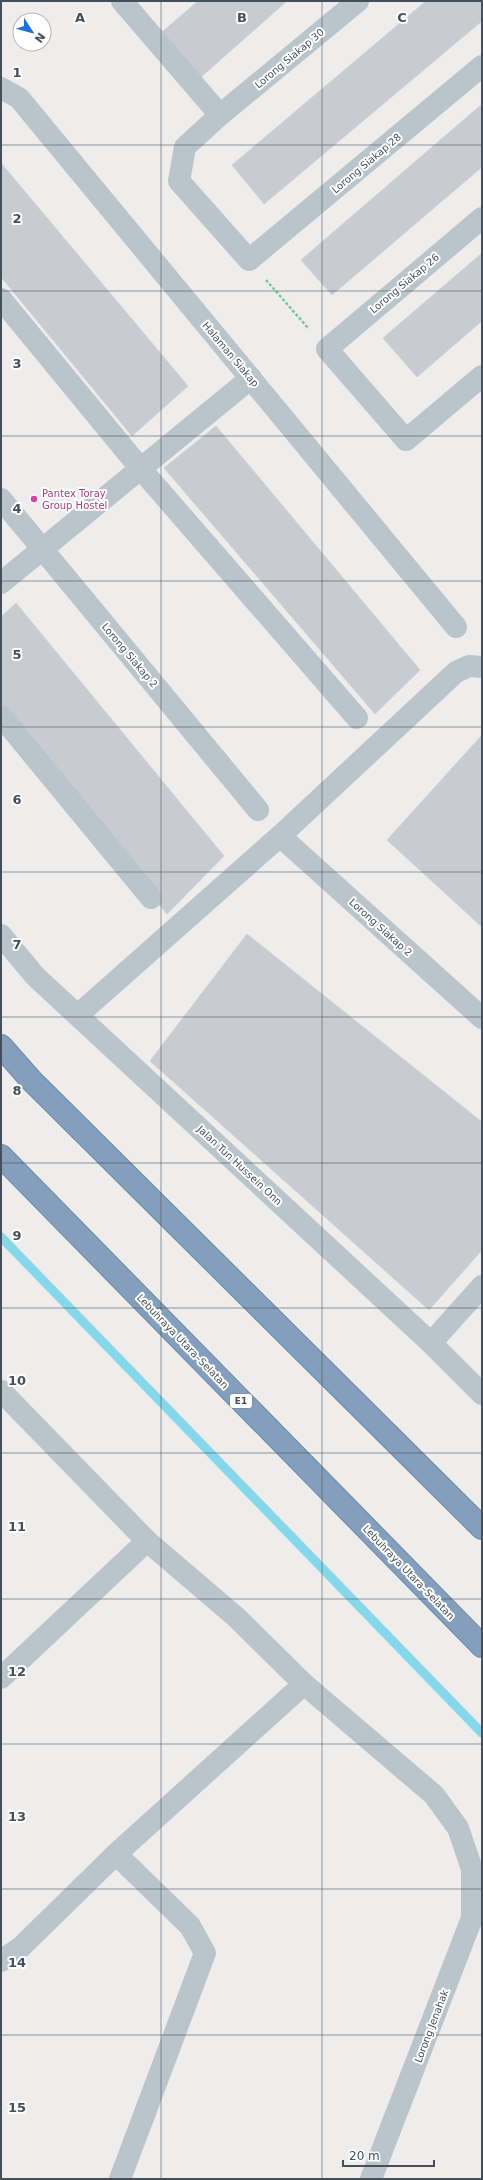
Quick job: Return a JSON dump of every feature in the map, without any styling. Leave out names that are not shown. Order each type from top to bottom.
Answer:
[{"type":"highway","points":[[1,1046],[31,1080],[482,1528]]},
{"type":"highway","name":"Lebuhraya Utara–Selatan","points":[[1,1156],[482,1646]]},
{"type":"street","name":"Lorong Siakap 30","points":[[249,260],[179,182],[185,147],[220,115],[358,1]]},
{"type":"street","points":[[134,5],[220,115]]},
{"type":"street","name":"Lorong Siakap 28","points":[[249,260],[482,66]]},
{"type":"street","name":"Halaman Siakap","points":[[1,88],[20,98],[456,627]]},
{"type":"street","name":"Lorong Siakap 26","points":[[326,349],[482,218]]},
{"type":"street","points":[[1,299],[140,468],[358,718]]},
{"type":"street","points":[[326,349],[406,440],[482,376]]},
{"type":"street","points":[[1,583],[251,378]]},
{"type":"street","name":"Lorong Siakap 2","points":[[1,499],[258,810]]},
{"type":"street","points":[[79,1014],[280,836],[456,672],[469,666],[482,667]]},
{"type":"street","points":[[1,716],[151,898]]},
{"type":"street","name":"Lorong Siakap 2","points":[[280,836],[482,1018]]},
{"type":"street","name":"Jalan Tun Hussein Onn","points":[[1,935],[36,976],[79,1014],[431,1343],[482,1394]]},
{"type":"street","points":[[431,1343],[482,1286]]},
{"type":"street","name":"Lorong Jenahak","points":[[1,1391],[148,1541],[236,1617],[304,1684],[434,1795],[458,1828],[472,1869],[472,1918],[371,2179]]},
{"type":"street","points":[[1,1678],[148,1541]]},
{"type":"street","points":[[1,1961],[21,1948],[116,1854],[304,1684]]},
{"type":"street","points":[[116,1854],[190,1926],[205,1953],[120,2179]]},
{"type":"path","points":[[249,260],[326,349]]},
{"type":"building","points":[[198,1],[287,1],[201,77],[162,32]]},
{"type":"building","points":[[426,1],[481,1],[482,21],[264,204],[232,165]]},
{"type":"building","points":[[482,104],[482,167],[332,295],[301,260]]},
{"type":"building","points":[[1,163],[188,386],[132,436],[1,277]]},
{"type":"building","points":[[482,253],[482,321],[417,377],[383,338]]},
{"type":"building","points":[[216,426],[420,670],[375,714],[164,468]]},
{"type":"building","points":[[16,603],[224,856],[167,914],[1,707],[1,617]]},
{"type":"building","points":[[482,735],[482,927],[387,840]]},
{"type":"building","points":[[247,934],[482,1122],[482,1250],[429,1310],[150,1061]]},
{"type":"waterway","points":[[1,1237],[482,1733]]},
{"type":"place","name":"Pantex Toray Group Hostel","points":[[34,499]]}]
